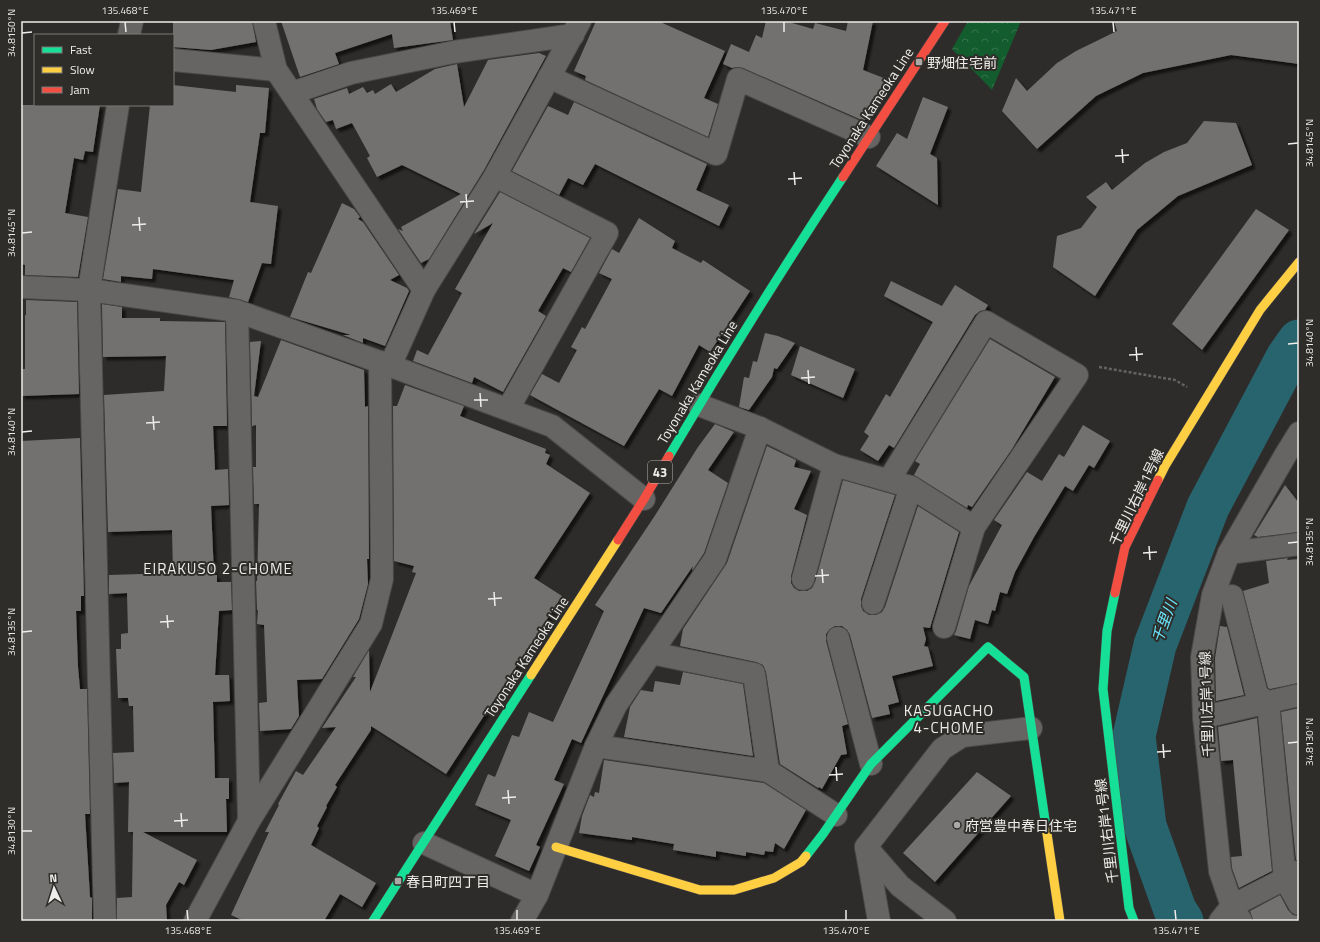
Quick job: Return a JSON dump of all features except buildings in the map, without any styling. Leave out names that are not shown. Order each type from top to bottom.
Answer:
[{"type":"street","points":[[129,34],[132,21]]},
{"type":"street","points":[[264,21],[276,70],[424,290]]},
{"type":"street","name":"Toyonaka Kameoka Line","points":[[373,921],[644,499],[699,405],[796,249],[945,21]]},
{"type":"street","points":[[292,94],[351,73],[576,28]]},
{"type":"street","points":[[195,921],[249,821],[371,624],[382,579],[385,364],[424,290],[494,176],[576,28]]},
{"type":"street","points":[[174,60],[276,70]]},
{"type":"street","points":[[549,78],[716,154],[738,79],[869,137]]},
{"type":"street","points":[[105,921],[89,290],[118,106]]},
{"type":"street","points":[[494,176],[608,234],[508,409]]},
{"type":"street","name":"千里川右岸1号線","points":[[1134,921],[1129,908],[1104,689],[1107,631],[1124,547],[1165,466],[1260,310],[1299,262]]},
{"type":"street","points":[[21,287],[89,290],[237,311],[552,426],[644,499]]},
{"type":"street","points":[[237,311],[249,821]]},
{"type":"street","points":[[889,480],[986,322],[1077,375],[974,527],[944,627]]},
{"type":"street","points":[[699,405],[760,428],[834,465],[911,487],[974,527]]},
{"type":"street","points":[[522,921],[538,895],[596,746],[616,706],[715,559],[760,428]]},
{"type":"street","name":"千里川左岸1号線","points":[[1229,916],[1220,871],[1204,717],[1202,657],[1213,596],[1229,553],[1299,434]]},
{"type":"street","points":[[804,579],[834,465]]},
{"type":"street","points":[[873,602],[911,487]]},
{"type":"street","points":[[1229,553],[1299,544]]},
{"type":"street","points":[[1232,596],[1257,695],[1268,703],[1292,875],[1299,904]]},
{"type":"street","points":[[838,638],[871,764]]},
{"type":"street","points":[[556,847],[700,890],[734,890],[774,878],[801,862],[823,834],[871,764],[988,647],[1024,677],[1060,921]]},
{"type":"street","points":[[651,653],[754,674],[768,771]]},
{"type":"street","points":[[1204,717],[1299,695]]},
{"type":"street","points":[[879,921],[866,847],[942,748],[962,736],[1031,728]]},
{"type":"street","points":[[596,746],[768,771],[836,815]]},
{"type":"street","points":[[424,843],[538,895]]},
{"type":"street","points":[[866,847],[900,886],[945,921]]},
{"type":"street","points":[[1229,916],[1292,875]]},
{"type":"path","points":[[1077,375],[1091,366],[1175,380],[1206,398]]},
{"type":"green space","points":[[968,21],[1021,21],[992,90],[952,49]]},
{"type":"waterway","name":"千里川","points":[[1182,921],[1175,910],[1145,826],[1134,736],[1155,645],[1208,507],[1287,358],[1299,341]]},
{"type":"traffic: fast","points":[[669,456],[754,315],[843,177]]},
{"type":"traffic: fast","points":[[1115,593],[1107,631],[1103,689],[1129,908],[1134,921]]},
{"type":"traffic: fast","points":[[806,856],[871,764],[988,647],[1024,677],[1046,827]]},
{"type":"traffic: fast","points":[[373,921],[531,675]]},
{"type":"traffic: slow","points":[[1158,480],[1165,466],[1260,310],[1299,262]]},
{"type":"traffic: slow","points":[[531,675],[618,540]]},
{"type":"traffic: slow","points":[[1046,827],[1060,921]]},
{"type":"traffic: slow","points":[[556,847],[700,890],[734,890],[774,878],[801,862],[806,856]]},
{"type":"traffic: jam","points":[[843,177],[945,21]]},
{"type":"traffic: jam","points":[[618,540],[669,456]]},
{"type":"traffic: jam","points":[[1115,593],[1125,547],[1158,480]]},
{"type":"place","name":"野畑住宅前","points":[[919,62]]},
{"type":"place","name":"府営豊中春日住宅","points":[[957,825]]},
{"type":"place","name":"春日町四丁目","points":[[398,881]]},
{"type":"district","name":"EIRAKUSO 2-CHOME","points":[[218,568]]},
{"type":"district","name":"KASUGACHO 4-CHOME","points":[[949,718]]}]
